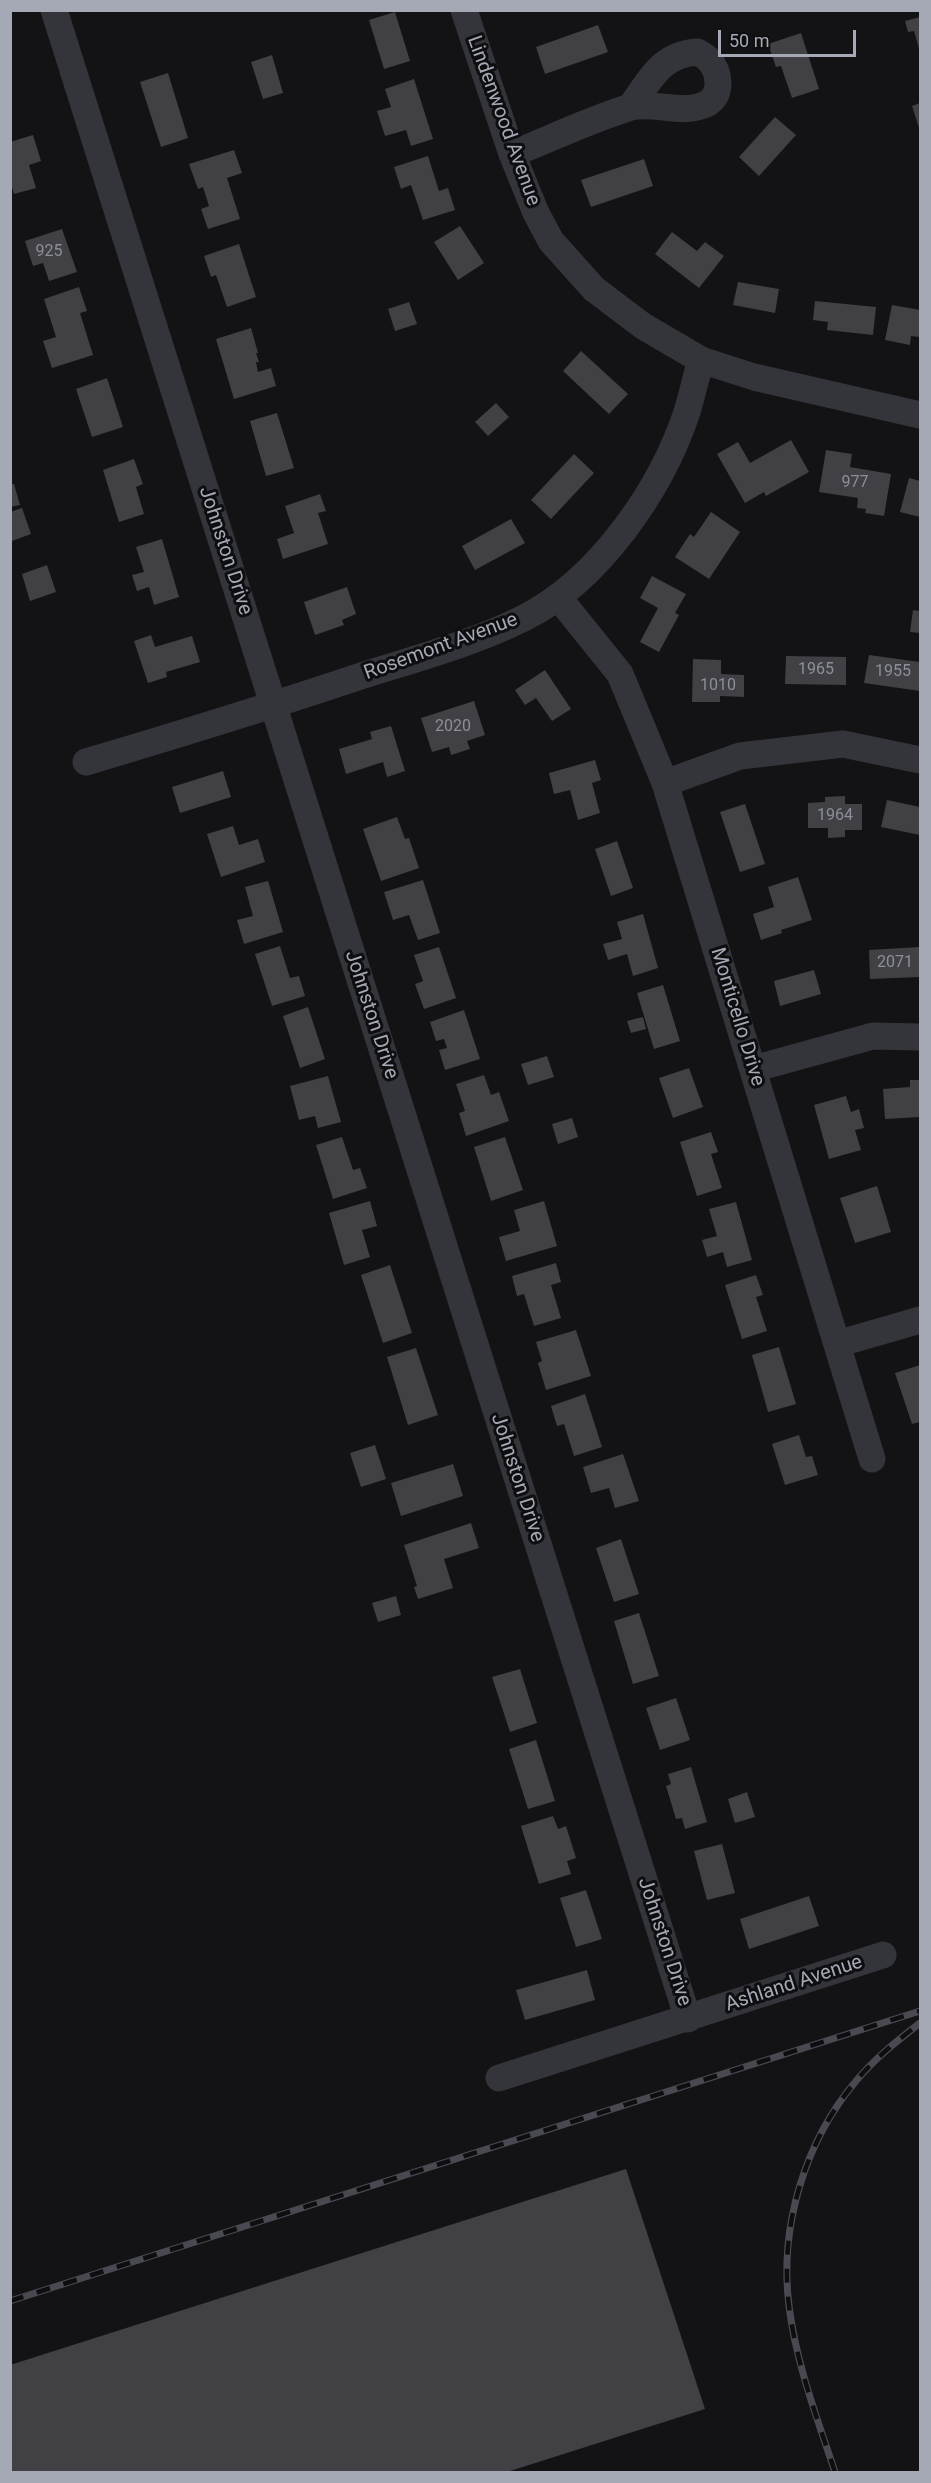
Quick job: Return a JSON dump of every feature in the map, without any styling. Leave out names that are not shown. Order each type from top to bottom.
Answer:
[{"type":"street","name":"Johnston Drive","points":[[54,10],[688,2019]]},
{"type":"street","name":"Lindenwood Avenue","points":[[464,10],[512,154],[536,213],[551,241],[587,281],[643,326],[701,360],[754,377],[921,415]]},
{"type":"street","points":[[512,154],[631,106]]},
{"type":"street","name":"Rosemont Avenue","points":[[86,762],[273,705],[487,635],[526,617],[558,597],[589,571],[647,496],[682,423],[701,360]]},
{"type":"street","name":"Monticello Drive","points":[[558,597],[620,674],[665,783],[872,1460]]},
{"type":"street","points":[[665,783],[740,756],[843,744],[921,760]]},
{"type":"street","points":[[753,1069],[873,1036],[921,1037]]},
{"type":"street","points":[[837,1344],[921,1320]]},
{"type":"street","name":"Ashland Avenue","points":[[499,2078],[883,1955]]},
{"type":"building","points":[[395,12],[410,61],[384,69],[369,20]]},
{"type":"building","points":[[920,17],[920,52],[914,31],[908,32],[905,21]]},
{"type":"building","points":[[598,25],[608,52],[545,74],[536,47]]},
{"type":"building","points":[[801,33],[819,89],[792,98],[781,66],[776,67],[768,44]]},
{"type":"building","points":[[272,55],[283,93],[263,99],[251,62]]},
{"type":"building","points":[[168,73],[188,138],[161,147],[140,82]]},
{"type":"building","points":[[414,79],[433,139],[411,146],[406,130],[385,136],[377,111],[391,107],[385,89]]},
{"type":"building","points":[[920,103],[920,131],[912,106]]},
{"type":"building","points":[[775,117],[796,135],[759,176],[739,157]]},
{"type":"building","points":[[33,135],[41,161],[29,165],[36,188],[14,194],[10,181],[10,142]]},
{"type":"building","points":[[234,150],[242,173],[227,178],[240,219],[208,229],[201,209],[209,206],[203,187],[198,189],[189,164]]},
{"type":"building","points":[[428,156],[439,191],[448,188],[455,210],[423,220],[411,185],[401,189],[394,167]]},
{"type":"building","points":[[644,159],[653,186],[591,207],[581,180]]},
{"type":"building","points":[[460,226],[484,263],[458,280],[434,242]]},
{"type":"building","points":[[62,229],[77,272],[49,281],[43,263],[33,266],[25,241]]},
{"type":"building","points":[[672,232],[697,251],[705,242],[724,256],[699,288],[655,254]]},
{"type":"building","points":[[239,244],[256,297],[227,307],[216,275],[211,277],[204,256]]},
{"type":"building","points":[[738,282],[779,289],[775,313],[733,305]]},
{"type":"building","points":[[79,287],[87,311],[80,313],[93,355],[52,368],[43,341],[56,337],[44,299]]},
{"type":"building","points":[[815,301],[876,307],[873,335],[827,330],[828,322],[813,320]]},
{"type":"building","points":[[409,302],[417,324],[395,331],[388,309]]},
{"type":"building","points":[[892,305],[920,310],[920,337],[911,336],[910,345],[885,340]]},
{"type":"building","points":[[251,328],[258,353],[256,353],[259,362],[256,362],[258,372],[271,368],[276,386],[234,399],[216,339]]},
{"type":"building","points":[[581,351],[628,394],[609,414],[563,371]]},
{"type":"building","points":[[107,378],[123,427],[92,437],[76,389]]},
{"type":"building","points":[[496,403],[509,417],[488,436],[475,422]]},
{"type":"building","points":[[277,413],[294,468],[266,476],[250,421]]},
{"type":"building","points":[[791,440],[809,472],[766,496],[764,492],[745,503],[717,454],[738,442],[750,463]]},
{"type":"building","points":[[826,450],[852,454],[850,467],[891,474],[884,516],[865,513],[866,509],[857,508],[858,498],[819,492]]},
{"type":"building","points":[[574,454],[594,473],[551,519],[531,500]]},
{"type":"building","points":[[134,459],[143,484],[136,487],[144,514],[119,522],[103,470]]},
{"type":"building","points":[[909,478],[920,481],[920,517],[900,512]]},
{"type":"building","points":[[10,484],[14,484],[20,505],[10,507]]},
{"type":"building","points":[[320,494],[326,511],[318,513],[328,544],[283,559],[277,539],[294,533],[285,506]]},
{"type":"building","points":[[22,508],[31,534],[12,541],[10,512]]},
{"type":"building","points":[[711,512],[740,532],[709,579],[675,557],[690,534],[694,537]]},
{"type":"building","points":[[511,519],[525,543],[475,570],[462,546]]},
{"type":"building","points":[[162,539],[179,597],[154,605],[149,587],[137,591],[132,575],[144,572],[136,547]]},
{"type":"building","points":[[47,565],[56,592],[30,601],[22,574]]},
{"type":"building","points":[[652,576],[686,594],[675,613],[679,615],[659,652],[640,642],[658,608],[640,598]]},
{"type":"building","points":[[347,587],[356,614],[342,620],[344,625],[315,635],[304,602]]},
{"type":"building","points":[[913,610],[920,611],[920,633],[910,632]]},
{"type":"building","points":[[151,635],[155,647],[192,636],[200,662],[166,672],[167,677],[148,683],[134,641]]},
{"type":"building","points":[[869,655],[920,662],[920,691],[864,683]]},
{"type":"building","points":[[786,656],[846,657],[846,685],[785,684]]},
{"type":"building","points":[[693,659],[721,660],[721,674],[744,675],[744,697],[720,696],[720,702],[692,702]]},
{"type":"building","points":[[545,670],[571,709],[552,721],[536,698],[525,705],[515,690]]},
{"type":"building","points":[[474,701],[485,735],[467,741],[470,749],[451,755],[449,747],[432,752],[421,718]]},
{"type":"building","points":[[391,726],[405,771],[387,777],[383,762],[346,774],[339,749],[372,739],[370,732]]},
{"type":"building","points":[[595,760],[601,780],[592,783],[600,813],[578,820],[570,790],[554,794],[549,773]]},
{"type":"building","points":[[223,771],[231,797],[180,813],[172,787]]},
{"type":"building","points":[[845,796],[845,804],[862,804],[862,830],[845,830],[845,837],[828,838],[828,828],[808,828],[808,803],[825,802],[825,797]]},
{"type":"building","points":[[887,800],[920,807],[920,835],[881,827]]},
{"type":"building","points":[[745,804],[765,864],[740,872],[720,812]]},
{"type":"building","points":[[397,817],[405,839],[409,838],[419,868],[381,881],[363,829]]},
{"type":"building","points":[[233,826],[239,845],[258,839],[265,862],[221,877],[207,834]]},
{"type":"building","points":[[617,841],[633,888],[611,896],[595,849]]},
{"type":"building","points":[[798,877],[812,920],[781,930],[782,933],[761,940],[753,914],[774,907],[768,887]]},
{"type":"building","points":[[423,880],[440,933],[418,940],[409,915],[393,920],[384,892]]},
{"type":"building","points":[[268,881],[283,932],[244,944],[237,920],[253,916],[245,887]]},
{"type":"building","points":[[643,914],[658,968],[633,976],[627,954],[608,960],[603,944],[622,939],[617,922]]},
{"type":"building","points":[[280,946],[290,978],[299,976],[305,996],[272,1006],[255,954]]},
{"type":"building","points":[[439,947],[456,998],[424,1009],[415,984],[423,981],[414,955]]},
{"type":"building","points":[[920,947],[920,977],[870,979],[869,950]]},
{"type":"building","points":[[814,970],[821,994],[780,1006],[774,981]]},
{"type":"building","points":[[663,985],[680,1041],[654,1049],[637,993]]},
{"type":"building","points":[[308,1007],[325,1059],[300,1068],[283,1016]]},
{"type":"building","points":[[464,1010],[480,1059],[445,1070],[439,1050],[447,1048],[444,1039],[436,1041],[430,1022]]},
{"type":"building","points":[[643,1017],[646,1029],[631,1033],[627,1021]]},
{"type":"building","points":[[547,1056],[554,1077],[528,1085],[521,1064]]},
{"type":"building","points":[[689,1068],[703,1107],[673,1118],[659,1078]]},
{"type":"building","points":[[484,1075],[491,1095],[499,1092],[509,1121],[466,1136],[459,1113],[465,1111],[456,1084]]},
{"type":"building","points":[[328,1076],[341,1122],[318,1128],[315,1116],[299,1120],[290,1086]]},
{"type":"building","points":[[910,1080],[920,1080],[920,1117],[885,1119],[883,1089],[910,1087]]},
{"type":"building","points":[[846,1096],[851,1112],[859,1109],[864,1128],[855,1130],[861,1150],[829,1159],[814,1105]]},
{"type":"building","points":[[572,1118],[578,1137],[558,1144],[552,1124]]},
{"type":"building","points":[[711,1132],[718,1152],[711,1154],[722,1188],[697,1196],[680,1142]]},
{"type":"building","points":[[342,1137],[353,1170],[360,1168],[367,1188],[333,1199],[316,1145]]},
{"type":"building","points":[[505,1137],[523,1190],[491,1201],[474,1147]]},
{"type":"building","points":[[877,1186],[891,1232],[855,1243],[840,1198]]},
{"type":"building","points":[[370,1201],[377,1226],[362,1230],[370,1257],[344,1265],[329,1213]]},
{"type":"building","points":[[544,1201],[557,1246],[506,1261],[499,1237],[520,1231],[514,1210]]},
{"type":"building","points":[[736,1202],[752,1260],[727,1267],[723,1252],[707,1257],[702,1240],[717,1236],[709,1209]]},
{"type":"building","points":[[556,1263],[561,1282],[551,1285],[561,1318],[534,1326],[524,1294],[517,1296],[512,1276]]},
{"type":"building","points":[[390,1265],[412,1333],[383,1343],[361,1275]]},
{"type":"building","points":[[756,1275],[763,1295],[756,1297],[767,1331],[742,1339],[725,1285]]},
{"type":"building","points":[[576,1330],[591,1376],[546,1390],[538,1363],[542,1361],[536,1342]]},
{"type":"building","points":[[779,1347],[796,1404],[768,1412],[752,1355]]},
{"type":"building","points":[[416,1348],[438,1415],[408,1425],[387,1357]]},
{"type":"building","points":[[920,1365],[920,1422],[912,1424],[895,1373]]},
{"type":"building","points":[[585,1394],[602,1447],[574,1456],[564,1424],[557,1426],[551,1406]]},
{"type":"building","points":[[799,1435],[806,1457],[812,1456],[818,1475],[785,1485],[772,1444]]},
{"type":"building","points":[[375,1445],[386,1479],[361,1487],[350,1453]]},
{"type":"building","points":[[623,1454],[639,1501],[615,1508],[609,1488],[591,1493],[583,1467]]},
{"type":"building","points":[[453,1464],[463,1496],[401,1516],[391,1483]]},
{"type":"building","points":[[471,1523],[479,1548],[444,1559],[453,1588],[418,1599],[414,1587],[417,1586],[404,1545]]},
{"type":"building","points":[[621,1539],[639,1594],[614,1602],[596,1548]]},
{"type":"building","points":[[396,1596],[401,1615],[378,1622],[372,1603]]},
{"type":"building","points":[[639,1613],[659,1676],[633,1684],[614,1621]]},
{"type":"building","points":[[520,1669],[537,1723],[510,1732],[492,1677]]},
{"type":"building","points":[[676,1698],[690,1740],[660,1750],[646,1708]]},
{"type":"building","points":[[536,1740],[555,1801],[528,1809],[509,1749]]},
{"type":"building","points":[[691,1767],[707,1822],[685,1829],[682,1818],[676,1819],[666,1786],[671,1784],[668,1774]]},
{"type":"building","points":[[747,1792],[755,1817],[735,1823],[728,1799]]},
{"type":"building","points":[[553,1816],[558,1829],[566,1826],[576,1858],[567,1861],[571,1874],[539,1884],[521,1826]]},
{"type":"building","points":[[722,1844],[735,1893],[707,1900],[694,1851]]},
{"type":"building","points":[[586,1890],[602,1939],[576,1947],[560,1898]]},
{"type":"building","points":[[809,1896],[819,1926],[749,1949],[740,1919]]},
{"type":"building","points":[[587,1970],[595,2000],[525,2020],[516,1990]]},
{"type":"building","points":[[626,2169],[705,2409],[507,2472],[10,2472],[10,2365]]},
{"type":"railway","points":[[10,2301],[920,2011]]},
{"type":"railway","points":[[835,2472],[808,2390],[792,2327],[787,2276],[792,2216],[810,2158],[838,2105],[871,2065],[920,2023]]}]
